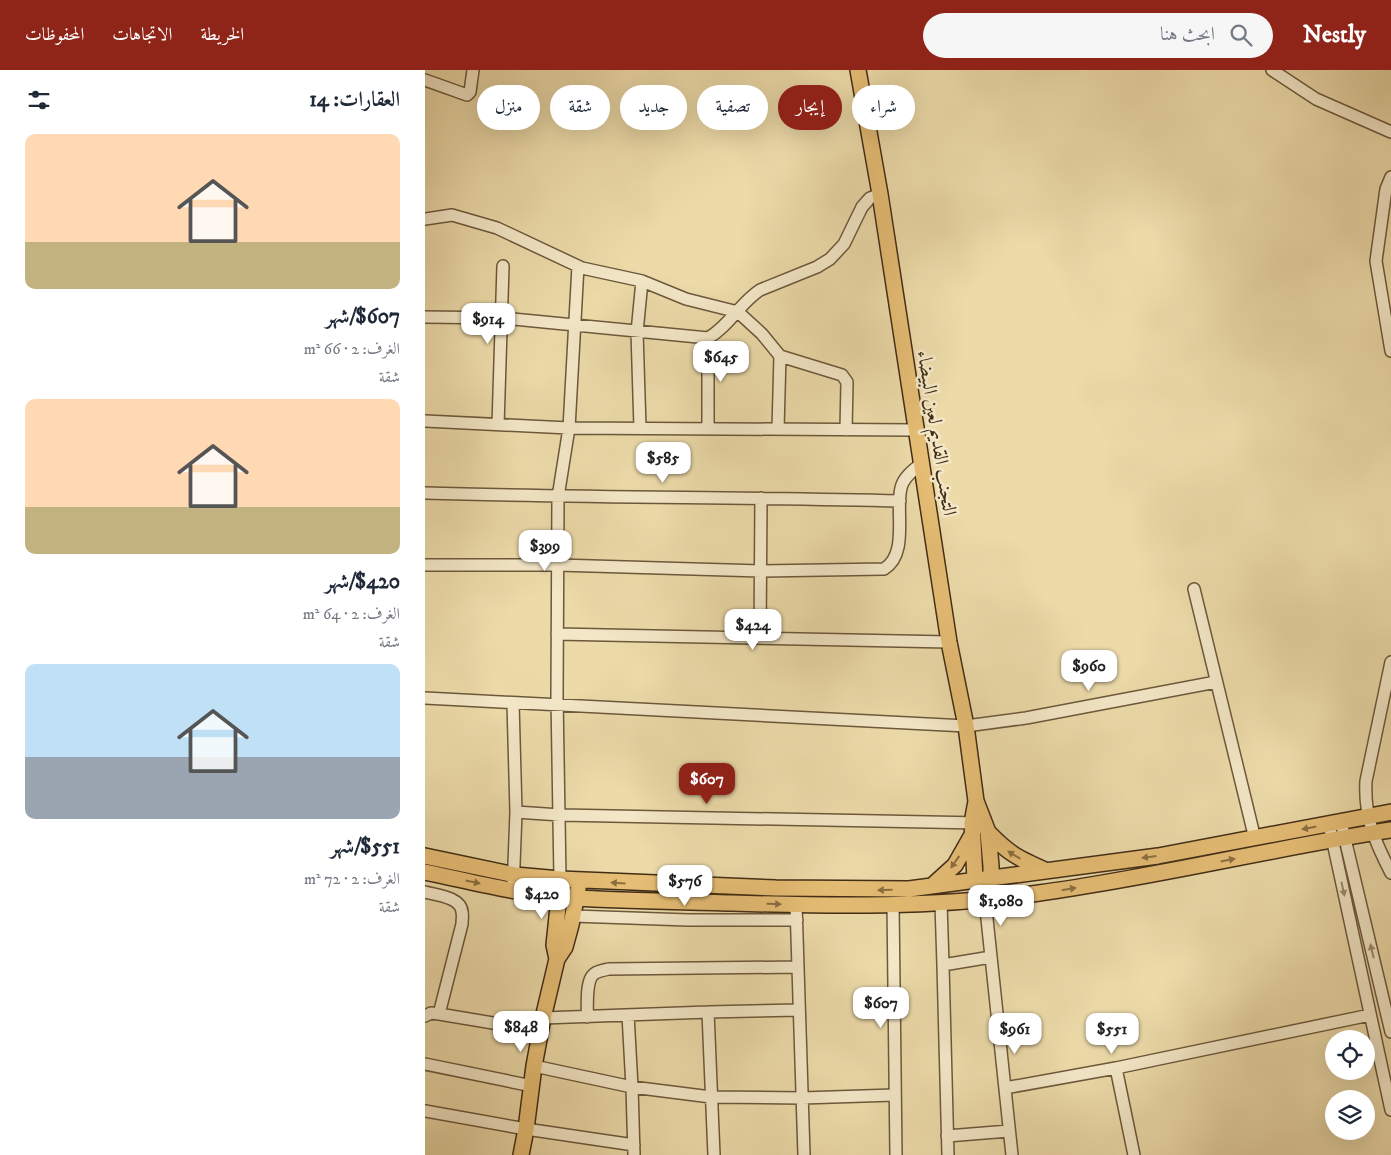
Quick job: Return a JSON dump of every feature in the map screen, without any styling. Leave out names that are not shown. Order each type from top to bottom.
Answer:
[{"type":"main road","name":"التجنب القديم لعين البيضاء","points":[[858,70],[880,194],[949,642],[966,726],[979,828]]},
{"type":"main road","points":[[425,856],[515,875],[560,880],[886,890],[991,879],[1158,856],[1391,812]]},
{"type":"main road","points":[[979,828],[1017,858],[1046,870]]},
{"type":"main road","points":[[979,828],[991,879],[985,900]]},
{"type":"main road","points":[[979,828],[975,880],[985,900]]},
{"type":"main road","points":[[933,885],[955,865],[979,828]]},
{"type":"main road","points":[[425,872],[513,890],[560,897],[796,905],[941,903],[1038,894],[1391,830]]},
{"type":"main road","points":[[557,959],[554,945],[560,897],[560,880]]},
{"type":"main road","points":[[521,1155],[542,1024],[557,959],[565,947],[579,881]]},
{"type":"street","points":[[425,80],[467,95],[470,92],[473,70]]},
{"type":"street","points":[[1272,70],[1316,99],[1391,132]]},
{"type":"street","points":[[1391,177],[1386,189],[1376,261],[1391,348]]},
{"type":"street","points":[[425,317],[503,318],[708,338],[725,326],[753,295],[760,290],[817,267],[831,259],[844,244],[862,207],[870,198],[880,194]]},
{"type":"street","points":[[425,219],[452,215],[497,228],[578,266],[642,282],[686,299],[738,312],[762,334],[780,356],[842,375],[847,382],[846,430]]},
{"type":"street","points":[[498,425],[503,318],[503,266]]},
{"type":"street","points":[[560,880],[557,705],[558,497],[569,428],[578,266]]},
{"type":"street","points":[[639,428],[637,332],[642,282]]},
{"type":"street","points":[[708,338],[708,429]]},
{"type":"street","points":[[778,429],[780,356]]},
{"type":"street","points":[[425,421],[569,428],[915,430]]},
{"type":"street","points":[[425,565],[558,565],[761,570],[884,568],[894,559],[899,544],[901,486],[909,474],[921,464]]},
{"type":"street","points":[[425,493],[558,497],[900,501]]},
{"type":"street","points":[[760,638],[761,498]]},
{"type":"street","points":[[1194,589],[1255,838]]},
{"type":"street","points":[[557,634],[949,642]]},
{"type":"street","points":[[1391,662],[1366,781],[1365,800],[1372,833],[1391,873]]},
{"type":"street","points":[[425,698],[966,726],[1026,718],[1216,682]]},
{"type":"street","points":[[513,702],[516,812],[513,890]]},
{"type":"street","points":[[516,812],[979,828]]},
{"type":"street","points":[[1335,823],[1391,1032]]},
{"type":"street","points":[[1339,838],[1371,1015],[1391,1110]]},
{"type":"street","points":[[425,892],[448,898],[461,906],[462,911],[461,924],[439,1014]]},
{"type":"street","points":[[985,900],[1012,1155]]},
{"type":"street","points":[[687,901],[688,920]]},
{"type":"street","points":[[753,903],[753,920]]},
{"type":"street","points":[[941,903],[948,1155]]},
{"type":"street","points":[[893,904],[896,1155]]},
{"type":"street","points":[[796,905],[804,1155]]},
{"type":"street","points":[[573,916],[688,920],[797,920]]},
{"type":"street","points":[[943,965],[991,957]]},
{"type":"street","points":[[587,1017],[589,981],[599,971],[609,969],[798,967]]},
{"type":"street","points":[[425,1016],[431,1013],[542,1024],[587,1017],[799,1010]]},
{"type":"street","points":[[708,1012],[714,1155]]},
{"type":"street","points":[[425,1111],[634,1150],[628,1015]]},
{"type":"street","points":[[1005,1088],[1115,1068],[1371,1015]]},
{"type":"street","points":[[425,1064],[532,1086]]},
{"type":"street","points":[[534,1066],[632,1087],[711,1097],[802,1098],[895,1095]]},
{"type":"street","points":[[1115,1068],[1134,1155]]},
{"type":"street","points":[[947,1136],[1009,1131]]}]
